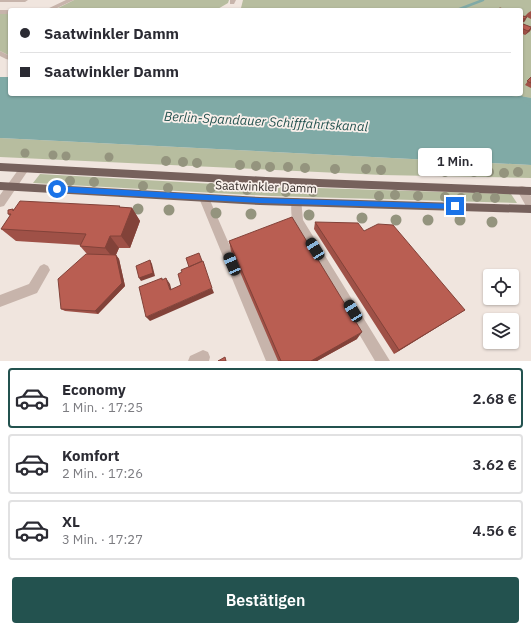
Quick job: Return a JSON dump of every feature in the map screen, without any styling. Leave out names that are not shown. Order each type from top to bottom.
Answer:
[{"type":"main road","name":"Saatwinkler Damm","points":[[0,167],[266,181],[527,191]]},
{"type":"main road","name":"Saatwinkler Damm","points":[[0,186],[204,198],[531,209]]},
{"type":"street","points":[[0,0],[25,0]]},
{"type":"street","points":[[53,8],[71,0]]},
{"type":"street","points":[[0,54],[8,58]]},
{"type":"street","points":[[0,203],[24,169]]},
{"type":"street","points":[[527,191],[531,205]]},
{"type":"street","points":[[204,198],[273,361]]},
{"type":"street","points":[[297,202],[298,221],[383,361]]},
{"type":"street","points":[[0,301],[34,288],[44,270]]},
{"type":"green space","points":[[74,0],[229,0],[228,3],[219,8],[58,8]]},
{"type":"green space","points":[[243,0],[531,0],[531,98],[507,96],[523,96],[523,8],[241,8]]},
{"type":"green space","points":[[0,13],[8,14],[8,55],[0,51]]},
{"type":"green space","points":[[0,138],[531,165],[531,178],[382,175],[0,157]]},
{"type":"green space","points":[[40,174],[250,186],[511,194],[517,203],[272,196],[33,183]]},
{"type":"water","name":"Berlin-Spandauer Schifffahrtskanal","points":[[0,77],[8,77],[8,96],[512,96],[531,98],[531,165],[0,138]]},
{"type":"building","points":[[523,24],[531,27],[528,31],[523,29]]},
{"type":"building","points":[[531,77],[531,83],[527,81]]},
{"type":"building","points":[[20,201],[120,206],[119,207],[132,208],[121,236],[110,236],[105,248],[80,246],[86,234],[1,229],[11,214],[8,214],[8,210],[13,209],[13,211]]},
{"type":"building","points":[[292,217],[362,332],[311,361],[281,361],[229,241]]},
{"type":"building","points":[[315,222],[358,223],[364,231],[378,224],[393,225],[465,310],[399,350]]},
{"type":"building","points":[[199,253],[202,261],[189,267],[186,258]]},
{"type":"building","points":[[86,254],[116,255],[122,283],[95,311],[61,309],[58,279]]},
{"type":"building","points":[[150,260],[153,273],[139,278],[136,266]]},
{"type":"building","points":[[203,261],[212,288],[146,317],[139,287],[162,278],[162,280],[166,278],[170,290],[181,285],[178,274],[182,272],[181,270]]},
{"type":"building","points":[[225,357],[226,361],[218,361]]},
{"type":"waterway","points":[[462,8],[483,0]]},
{"type":"waterway","points":[[520,96],[531,105]]},
{"type":"route","points":[[57,189],[260,201],[455,206]]}]
